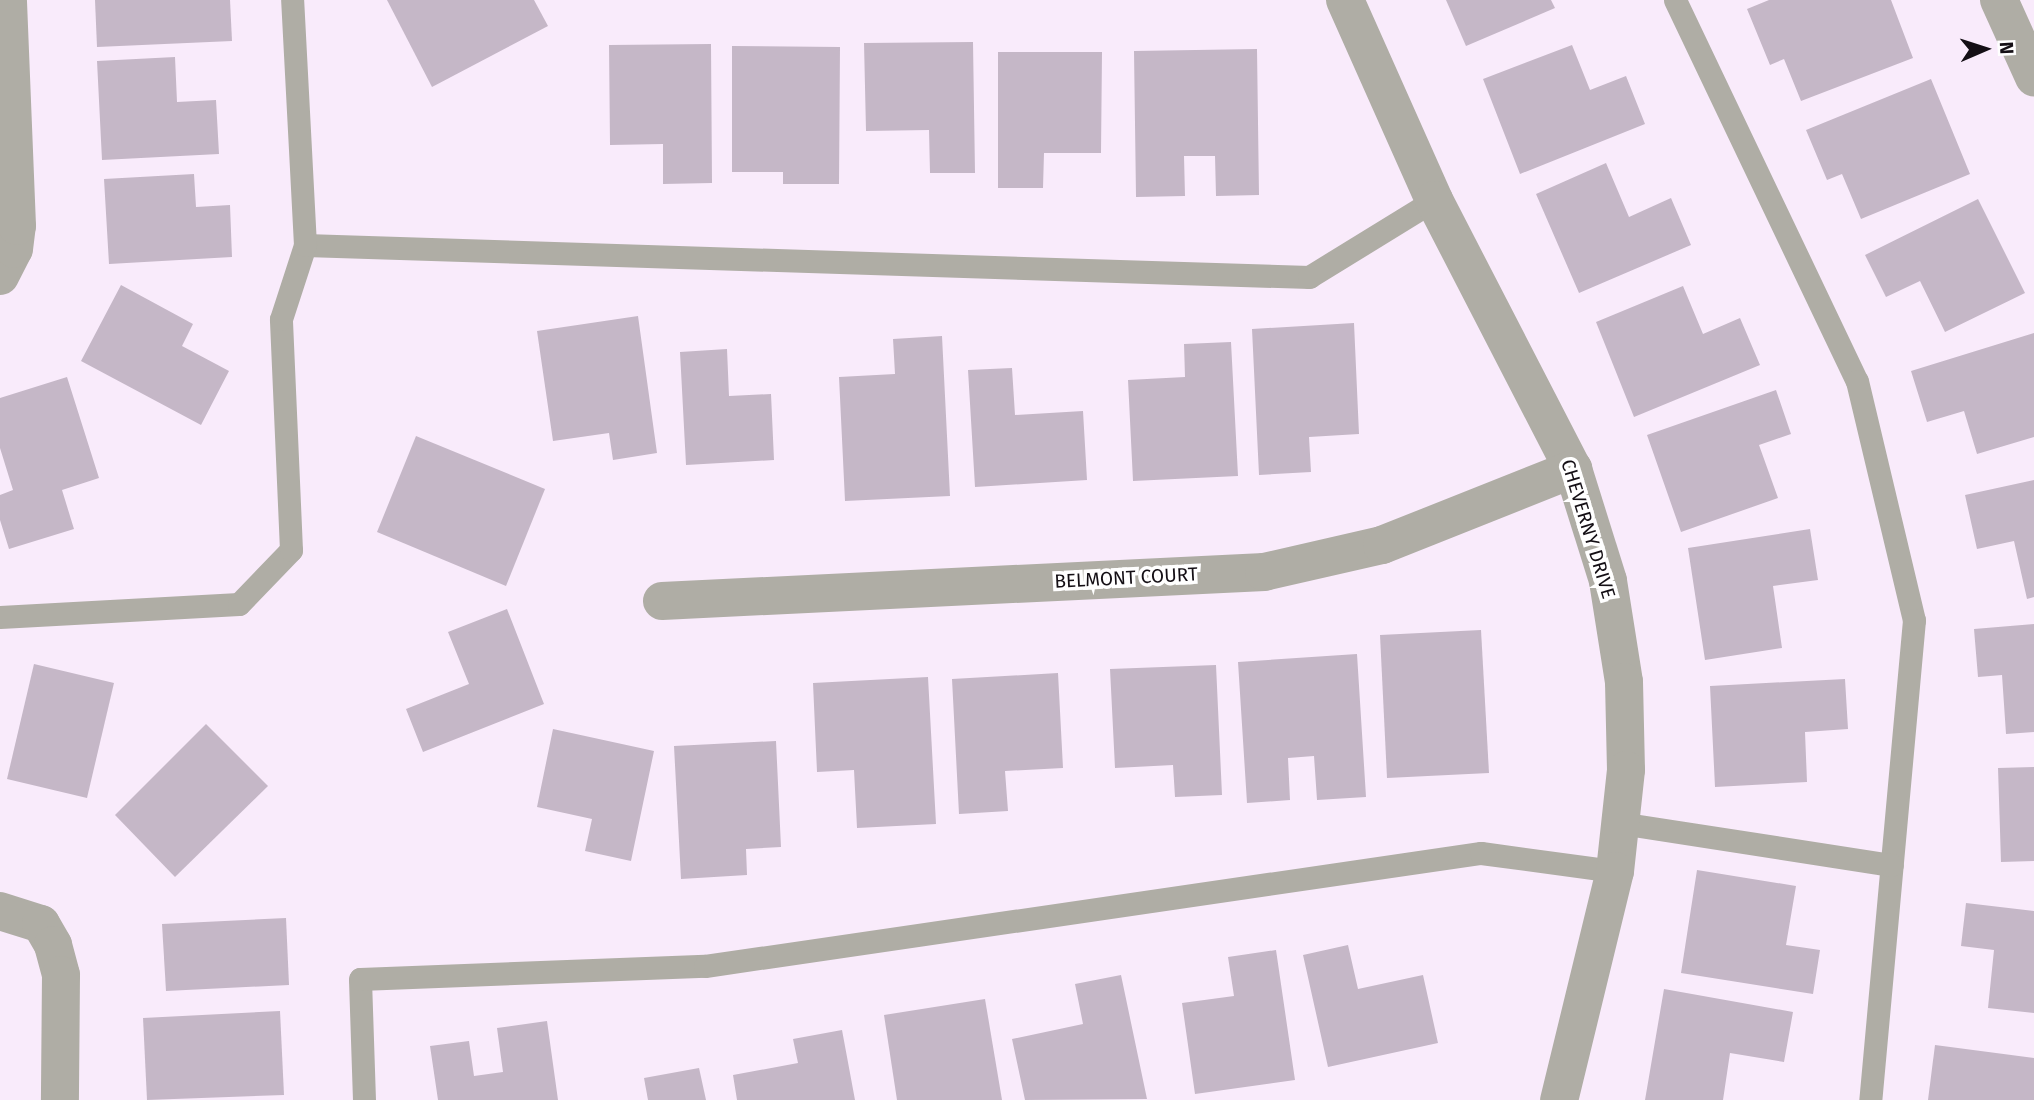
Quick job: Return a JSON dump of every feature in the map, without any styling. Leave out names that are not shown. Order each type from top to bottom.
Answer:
[{"type":"street","name":"CHEVERNY DRIVE","points":[[1345,0],[1434,200],[1573,469],[1608,581],[1624,682],[1626,770],[1615,872],[1559,1100]]},
{"type":"street","points":[[1999,0],[2034,77]]},
{"type":"street","points":[[0,276],[14,249],[17,226],[6,23]]},
{"type":"street","name":"BELMONT COURT","points":[[662,601],[1264,572],[1381,545],[1573,469]]},
{"type":"street","points":[[0,911],[41,924],[61,975],[60,1100]]},
{"type":"lane","points":[[0,617],[239,604],[291,551],[281,319],[305,245],[292,0]]},
{"type":"lane","points":[[1675,0],[1857,381],[1914,620],[1870,1100]]},
{"type":"lane","points":[[305,245],[1308,277],[1434,200]]},
{"type":"lane","points":[[1620,824],[1892,865]]},
{"type":"lane","points":[[364,1100],[360,979],[705,966],[1481,853],[1615,872]]},
{"type":"building","points":[[95,0],[230,0],[232,41],[97,47]]},
{"type":"building","points":[[387,0],[534,0],[548,26],[432,87]]},
{"type":"building","points":[[1446,0],[1551,0],[1555,8],[1466,46]]},
{"type":"building","points":[[1769,0],[1891,0],[1913,58],[1801,101],[1784,59],[1770,65],[1747,9]]},
{"type":"building","points":[[973,42],[975,173],[930,173],[929,130],[866,131],[864,43]]},
{"type":"building","points":[[711,44],[712,183],[663,184],[663,144],[610,145],[609,45]]},
{"type":"building","points":[[1572,45],[1590,90],[1626,76],[1645,124],[1520,174],[1483,79]]},
{"type":"building","points":[[732,46],[840,47],[839,184],[783,184],[783,172],[732,172]]},
{"type":"building","points":[[1257,49],[1259,195],[1216,196],[1215,156],[1184,156],[1185,196],[1136,197],[1134,51]]},
{"type":"building","points":[[998,52],[1102,52],[1101,153],[1044,153],[1043,188],[998,188]]},
{"type":"building","points":[[175,57],[177,102],[216,100],[219,154],[102,160],[97,61]]},
{"type":"building","points":[[1931,79],[1970,174],[1861,219],[1842,174],[1827,180],[1806,130]]},
{"type":"building","points":[[1606,163],[1629,217],[1671,198],[1691,245],[1579,293],[1536,194]]},
{"type":"building","points":[[194,174],[196,207],[230,205],[232,257],[109,264],[104,179]]},
{"type":"building","points":[[1978,199],[2025,293],[1945,332],[1920,281],[1886,297],[1865,255]]},
{"type":"building","points":[[121,285],[193,324],[182,346],[229,371],[201,425],[81,361]]},
{"type":"building","points":[[1683,286],[1703,334],[1740,318],[1760,365],[1634,417],[1596,322]]},
{"type":"building","points":[[638,316],[657,453],[613,460],[609,433],[553,441],[537,331]]},
{"type":"building","points":[[1354,323],[1359,434],[1309,437],[1311,472],[1259,475],[1252,329]]},
{"type":"building","points":[[2034,333],[2034,437],[1977,454],[1964,411],[1927,422],[1911,371]]},
{"type":"building","points":[[942,336],[950,496],[845,501],[839,377],[895,374],[893,339]]},
{"type":"building","points":[[1231,342],[1238,476],[1133,481],[1128,380],[1185,377],[1184,344]]},
{"type":"building","points":[[727,349],[729,396],[771,394],[774,460],[686,465],[680,352]]},
{"type":"building","points":[[1012,368],[1015,415],[1083,411],[1087,480],[975,487],[968,370]]},
{"type":"building","points":[[67,377],[99,478],[62,490],[74,529],[9,549],[0,520],[0,495],[13,490],[0,448],[0,398]]},
{"type":"building","points":[[1776,390],[1791,434],[1759,445],[1778,498],[1681,532],[1647,435]]},
{"type":"building","points":[[416,436],[545,489],[506,586],[377,532]]},
{"type":"building","points":[[2034,480],[2034,597],[2027,599],[2014,541],[1977,549],[1965,495]]},
{"type":"building","points":[[1810,529],[1818,580],[1773,586],[1782,648],[1705,660],[1688,548]]},
{"type":"building","points":[[507,609],[544,704],[423,752],[406,709],[469,684],[448,632]]},
{"type":"building","points":[[2034,624],[2034,732],[2006,734],[2002,675],[1978,677],[1974,629]]},
{"type":"building","points":[[1481,630],[1489,773],[1387,778],[1380,635]]},
{"type":"building","points":[[1357,654],[1366,797],[1317,800],[1314,756],[1288,758],[1290,800],[1247,803],[1238,662]]},
{"type":"building","points":[[34,664],[114,683],[87,798],[7,779]]},
{"type":"building","points":[[1216,665],[1222,795],[1175,797],[1173,765],[1115,768],[1110,669]]},
{"type":"building","points":[[1058,673],[1063,768],[1005,771],[1008,811],[959,814],[952,679]]},
{"type":"building","points":[[928,677],[936,824],[857,828],[854,770],[817,772],[813,683]]},
{"type":"building","points":[[1845,679],[1848,729],[1805,732],[1807,782],[1715,787],[1710,686]]},
{"type":"building","points":[[206,724],[268,786],[175,877],[115,815]]},
{"type":"building","points":[[553,729],[654,751],[631,861],[585,851],[592,819],[537,807]]},
{"type":"building","points":[[776,741],[781,847],[746,849],[747,875],[681,879],[674,746]]},
{"type":"building","points":[[2034,767],[2034,861],[2001,862],[1998,768]]},
{"type":"building","points":[[1697,870],[1796,886],[1786,945],[1820,950],[1813,994],[1681,973]]},
{"type":"building","points":[[1966,903],[2034,911],[2034,1013],[1988,1008],[1994,950],[1961,946]]},
{"type":"building","points":[[286,918],[289,985],[166,991],[162,924]]},
{"type":"building","points":[[1348,945],[1358,989],[1423,975],[1438,1043],[1328,1067],[1303,955]]},
{"type":"building","points":[[1276,950],[1295,1080],[1195,1094],[1182,1003],[1234,996],[1228,957]]},
{"type":"building","points":[[1121,975],[1147,1099],[1025,1100],[1012,1039],[1083,1024],[1075,984]]},
{"type":"building","points":[[1664,989],[1793,1012],[1784,1062],[1730,1053],[1723,1100],[1645,1100]]},
{"type":"building","points":[[985,999],[1002,1100],[897,1100],[884,1015]]},
{"type":"building","points":[[280,1011],[284,1095],[147,1100],[143,1018]]},
{"type":"building","points":[[547,1021],[558,1100],[438,1100],[430,1046],[469,1041],[474,1076],[503,1072],[497,1028]]},
{"type":"building","points":[[842,1030],[855,1100],[737,1100],[733,1075],[798,1063],[793,1039]]},
{"type":"building","points":[[1935,1045],[2034,1058],[2034,1100],[1928,1100]]},
{"type":"building","points":[[699,1068],[706,1100],[648,1100],[644,1078]]}]
